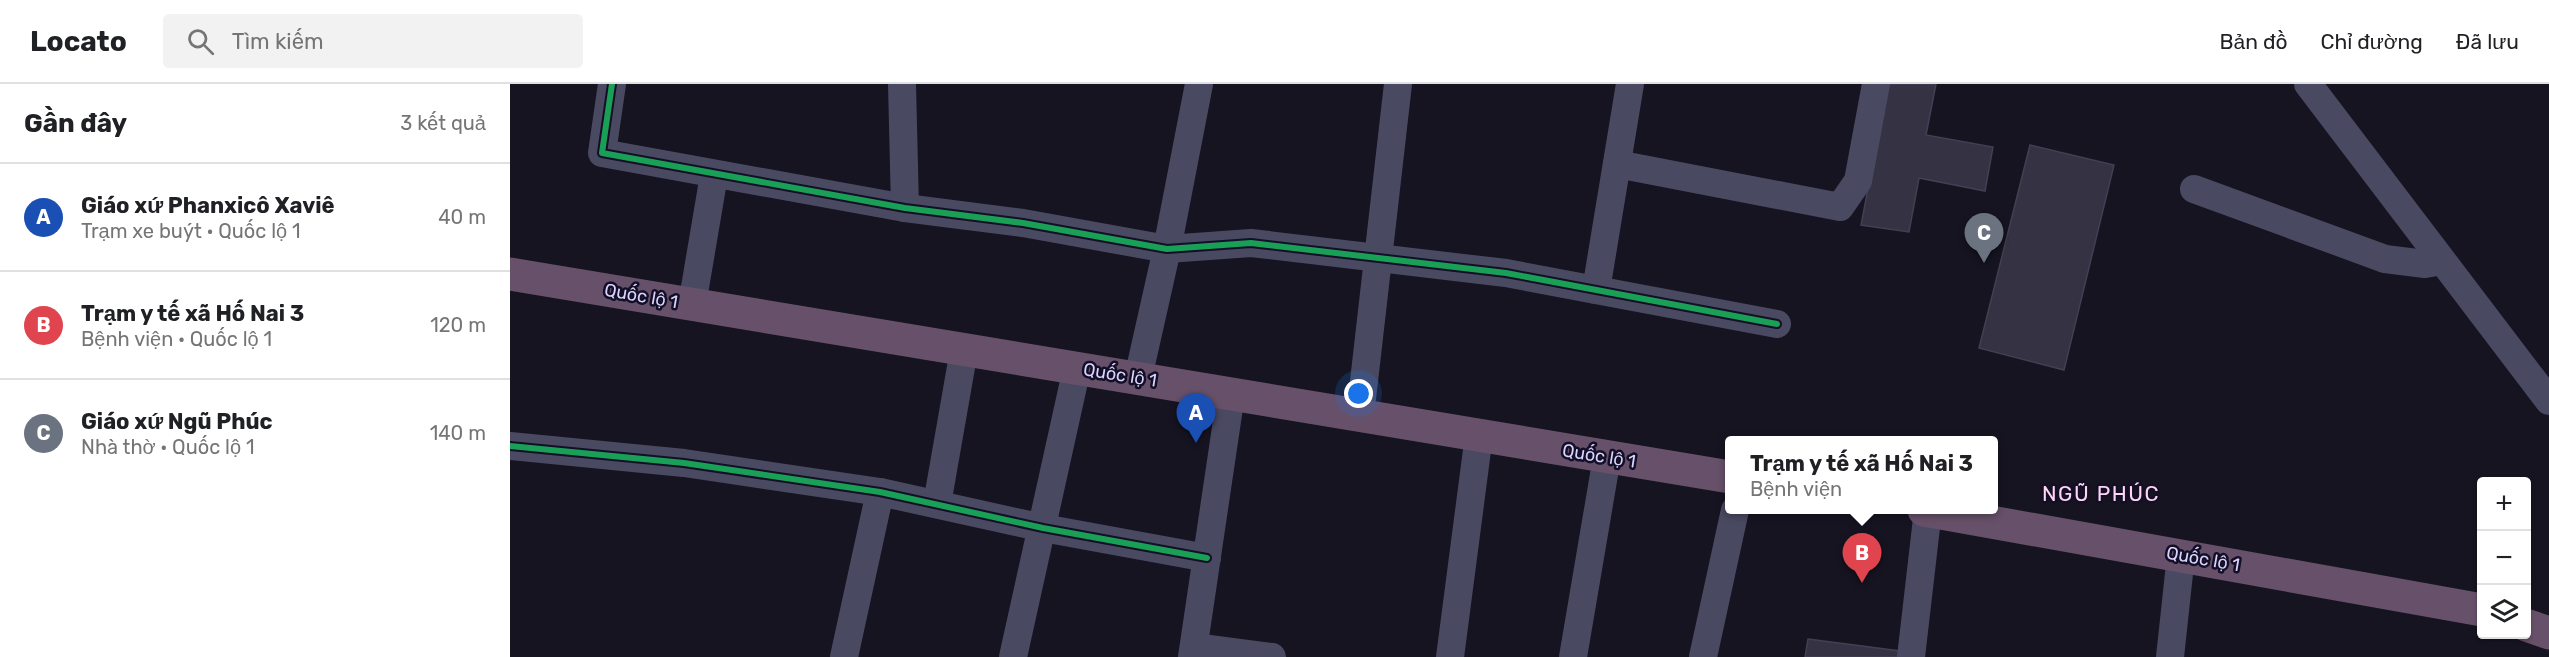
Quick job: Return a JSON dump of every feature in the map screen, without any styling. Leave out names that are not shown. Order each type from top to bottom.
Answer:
[{"type":"highway","name":"Quốc lộ 1","points":[[510,274],[1725,476]]},
{"type":"highway","name":"Quốc lộ 1","points":[[1949,514],[2477,609]]},
{"type":"highway","points":[[2531,608],[2549,606]]},
{"type":"highway","points":[[2531,627],[2549,633]]},
{"type":"street","points":[[612,84],[602,153],[905,208],[1023,223],[1167,249],[1251,243],[1506,273],[1777,324]]},
{"type":"street","points":[[902,84],[905,208]]},
{"type":"street","points":[[1137,378],[1167,249],[1199,84]]},
{"type":"street","points":[[1360,416],[1398,84]]},
{"type":"street","points":[[1596,290],[1630,84]]},
{"type":"street","points":[[1617,164],[1840,207],[1858,181],[1876,84]]},
{"type":"street","points":[[2308,84],[2549,401]]},
{"type":"street","points":[[692,304],[714,175]]},
{"type":"street","points":[[2194,189],[2385,259],[2425,264],[2442,261]]},
{"type":"street","points":[[937,504],[964,350]]},
{"type":"street","points":[[1013,657],[1077,369]]},
{"type":"street","points":[[1231,394],[1193,652],[1272,657]]},
{"type":"street","points":[[1450,657],[1479,435]]},
{"type":"street","points":[[510,446],[684,463],[880,492],[1043,528],[1207,558]]},
{"type":"street","points":[[1573,657],[1607,457]]},
{"type":"street","points":[[844,657],[880,492]]},
{"type":"street","points":[[1703,657],[1735,514]]},
{"type":"street","points":[[1911,657],[1926,514]]},
{"type":"street","points":[[2170,657],[2181,555]]},
{"type":"building","points":[[1888,84],[1936,84],[1926,135],[1993,147],[1985,191],[1919,178],[1909,232],[1861,225]]},
{"type":"building","points":[[2030,145],[2114,165],[2064,370],[1979,348]]},
{"type":"building","points":[[1808,639],[1900,651],[1899,657],[1805,657]]},
{"type":"cycle path","points":[[612,84],[602,153],[905,208],[1023,223],[1167,249],[1251,243],[1506,273],[1777,324]]},
{"type":"cycle path","points":[[510,446],[684,463],[880,492],[1043,528],[1207,558]]},
{"type":"place","name":"Giáo xứ Ngũ Phúc","points":[[1984,263]]},
{"type":"place","name":"Giáo xứ Phanxicô Xaviê","points":[[1196,443]]},
{"type":"place","name":"Trạm y tế xã Hố Nai 3","points":[[1862,583]]},
{"type":"district","name":"NGŨ PHÚC","points":[[2101,494]]}]
